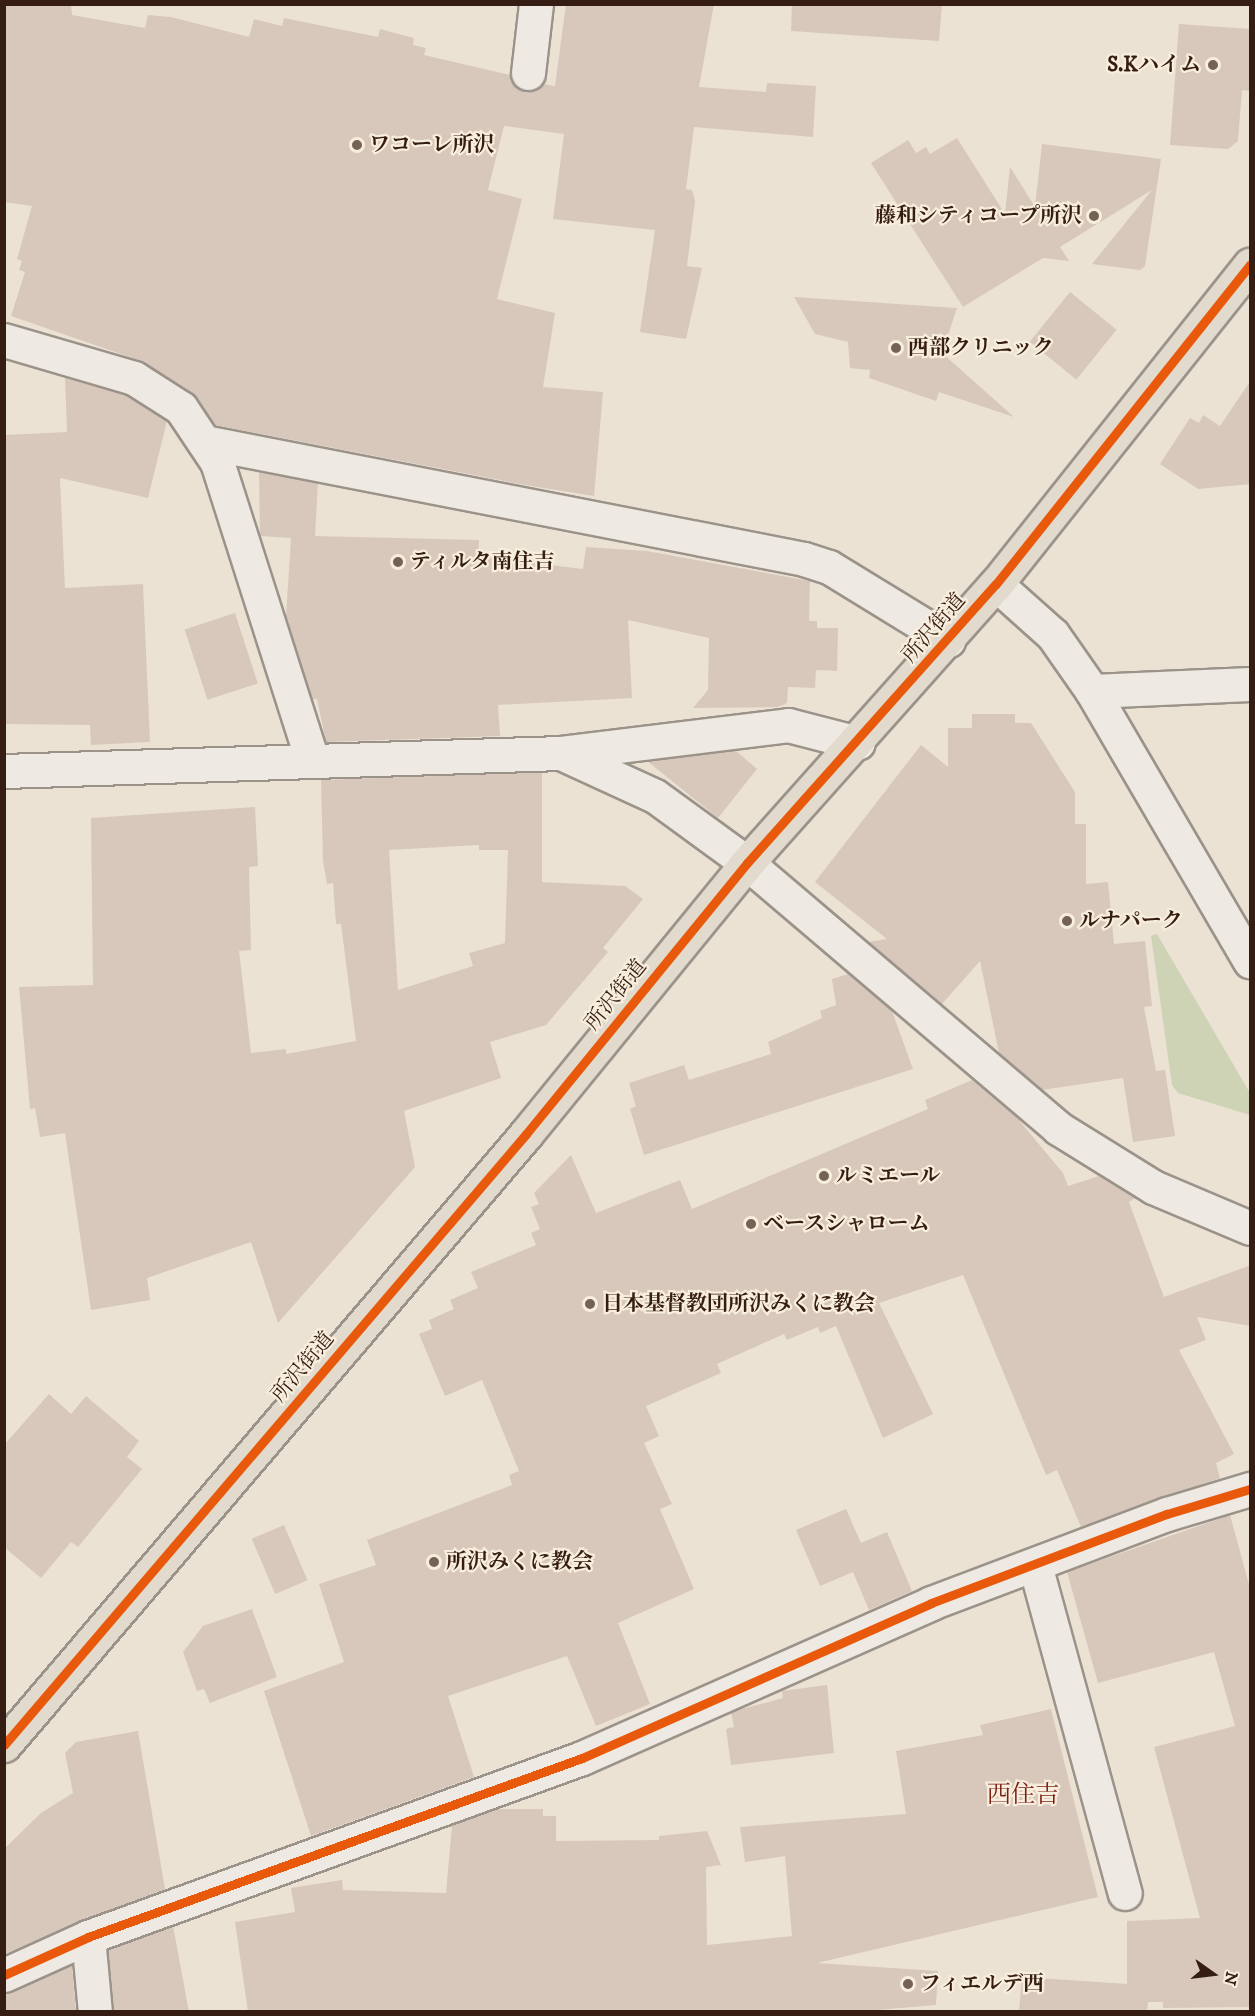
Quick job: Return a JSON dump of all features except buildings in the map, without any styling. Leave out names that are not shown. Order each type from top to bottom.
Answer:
[{"type":"main road","name":"所沢街道","points":[[4,1745],[526,1134],[747,864],[858,743],[996,584],[1251,265]]},
{"type":"street","points":[[528,73],[536,4]]},
{"type":"street","points":[[4,340],[134,378],[181,408],[217,462],[312,760]]},
{"type":"street","points":[[204,442],[804,559],[829,567],[948,640]]},
{"type":"street","points":[[996,584],[1053,635],[1092,692],[1251,961]]},
{"type":"street","points":[[1092,692],[1251,684]]},
{"type":"street","points":[[4,771],[561,753],[788,725],[858,743]]},
{"type":"street","points":[[561,753],[655,796],[747,864],[1058,1128],[1153,1187],[1251,1228]]},
{"type":"street","points":[[4,1975],[88,1937],[576,1760],[931,1603],[1167,1514],[1251,1489]]},
{"type":"street","points":[[1035,1565],[1125,1893]]},
{"type":"street","points":[[88,1937],[95,2012]]},
{"type":"green space","points":[[1157,934],[1250,1093],[1250,1115],[1178,1093],[1172,1085],[1151,936]]},
{"type":"cycle path","points":[[4,1745],[526,1134],[747,863],[996,584],[1250,265]]},
{"type":"cycle path","points":[[4,1975],[88,1937],[582,1758],[931,1603],[1167,1514],[1250,1489]]},
{"type":"place","name":"S.Kハイム","points":[[1213,65]]},
{"type":"place","name":"ワコーレ所沢","points":[[357,145]]},
{"type":"place","name":"藤和シティコープ所沢","points":[[1094,216]]},
{"type":"place","name":"西部クリニック","points":[[896,348]]},
{"type":"place","name":"ティルタ南住吉","points":[[398,562]]},
{"type":"place","name":"ルナパーク","points":[[1067,921]]},
{"type":"place","name":"ルミエール","points":[[824,1176]]},
{"type":"place","name":"ベースシャローム","points":[[751,1224]]},
{"type":"place","name":"日本基督教団所沢みくに教会","points":[[590,1304]]},
{"type":"place","name":"所沢みくに教会","points":[[434,1562]]},
{"type":"place","name":"フィエルデ西","points":[[908,1984]]},
{"type":"district","name":"西住吉","points":[[1023,1796]]}]
